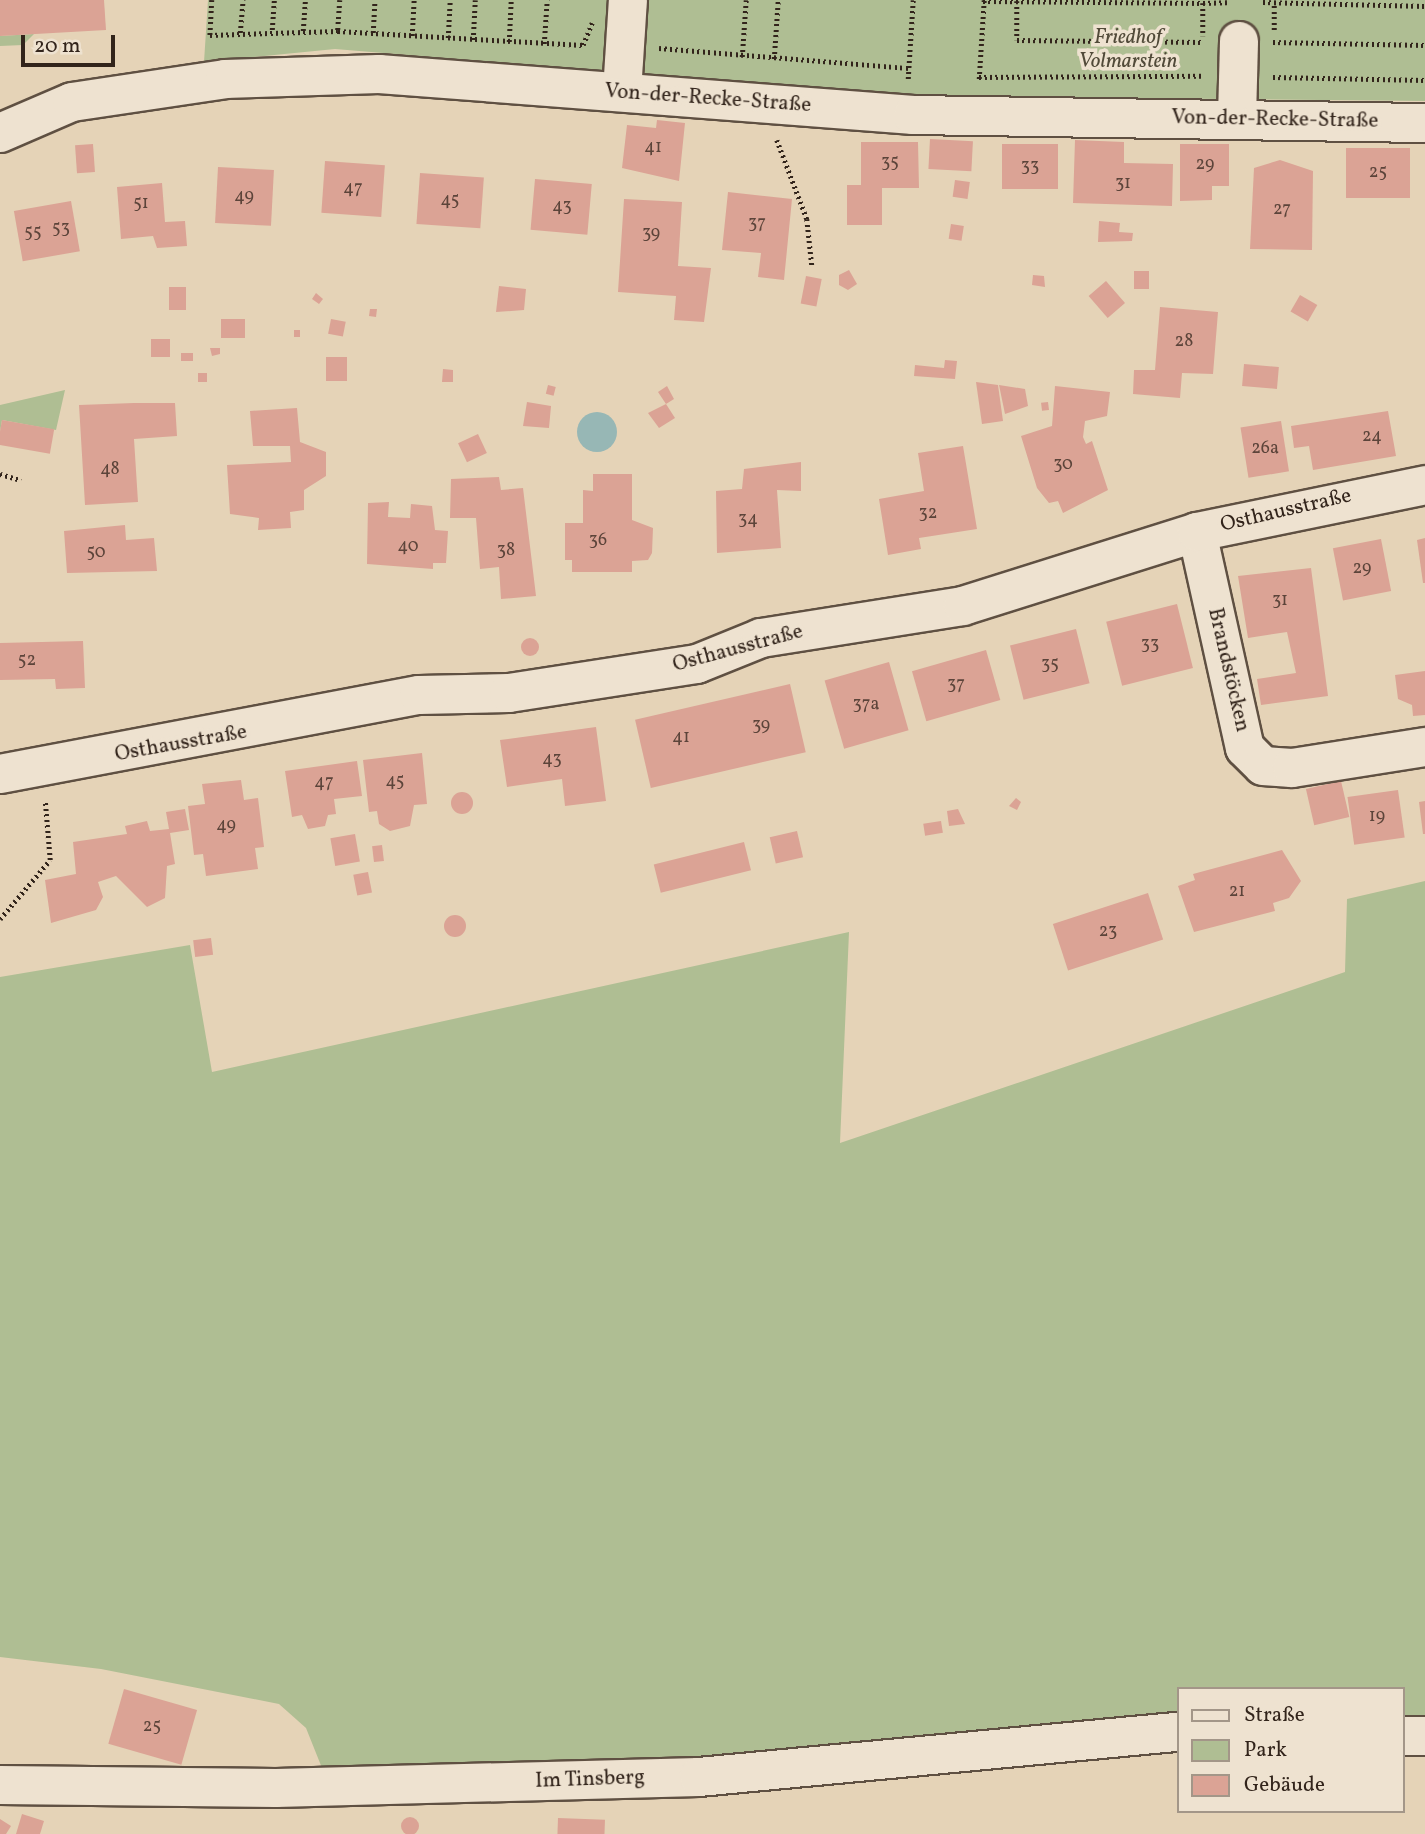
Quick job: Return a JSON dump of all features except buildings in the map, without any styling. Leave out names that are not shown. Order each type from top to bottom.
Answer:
[{"type":"street","points":[[622,92],[628,0]]},
{"type":"street","points":[[1237,118],[1247,44]]},
{"type":"street","name":"Von-der-Recke-Straße","points":[[0,134],[72,102],[225,79],[379,74],[913,115],[1425,123]]},
{"type":"street","name":"Osthausstraße","points":[[0,774],[39,769],[419,695],[509,693],[697,664],[761,638],[963,606],[1197,532],[1425,485]]},
{"type":"street","name":"Brandstöcken","points":[[1197,532],[1245,748],[1263,766],[1292,768],[1425,747]]},
{"type":"street","name":"Im Tinsberg","points":[[0,1785],[276,1788],[699,1777],[1176,1732]]},
{"type":"street","points":[[1404,1736],[1425,1736]]},
{"type":"path","points":[[212,0],[210,35],[272,30],[338,31]]},
{"type":"path","points":[[240,33],[243,0]]},
{"type":"path","points":[[272,30],[274,0]]},
{"type":"path","points":[[303,31],[305,0]]},
{"type":"path","points":[[373,33],[375,0]]},
{"type":"path","points":[[412,36],[414,0]]},
{"type":"path","points":[[448,38],[450,0]]},
{"type":"path","points":[[473,40],[475,0]]},
{"type":"path","points":[[509,42],[511,0]]},
{"type":"path","points":[[544,44],[547,0]]},
{"type":"path","points":[[742,57],[746,0]]},
{"type":"path","points":[[774,59],[778,0]]},
{"type":"path","points":[[907,89],[913,0]]},
{"type":"path","points":[[978,85],[984,1],[1227,2]]},
{"type":"path","points":[[1017,1],[1017,40],[1425,45]]},
{"type":"path","points":[[1263,2],[1425,6]]},
{"type":"path","points":[[1203,3],[1247,44]]},
{"type":"path","points":[[1203,54],[1247,44],[1274,3]]},
{"type":"path","points":[[1273,65],[1273,76],[1425,80]]},
{"type":"path","points":[[979,77],[1202,79],[1203,66]]},
{"type":"path","points":[[777,104],[774,128],[807,219],[812,266]]},
{"type":"path","points":[[0,474],[21,480]]},
{"type":"path","points":[[0,919],[50,860],[39,769]]},
{"type":"green space","name":"Friedhof Volmarstein","points":[[208,0],[1425,0],[1425,101],[903,96],[335,49],[204,62]]},
{"type":"green space","points":[[34,34],[23,45],[0,46],[0,36]]},
{"type":"green space","points":[[65,390],[56,430],[2,420],[0,432],[0,405]]},
{"type":"green space","points":[[1425,881],[1425,1721],[1404,1718],[1404,1687],[1176,1687],[1176,1715],[702,1790],[328,1783],[306,1728],[279,1704],[101,1669],[0,1657],[0,977],[190,945],[212,1072],[849,932],[840,1143],[1345,972],[1347,899]]},
{"type":"water","points":[[597,412],[605,413],[611,418],[616,424],[616,440],[611,446],[605,451],[597,452],[589,451],[583,446],[578,440],[577,432],[578,424],[583,418],[589,413]]}]
